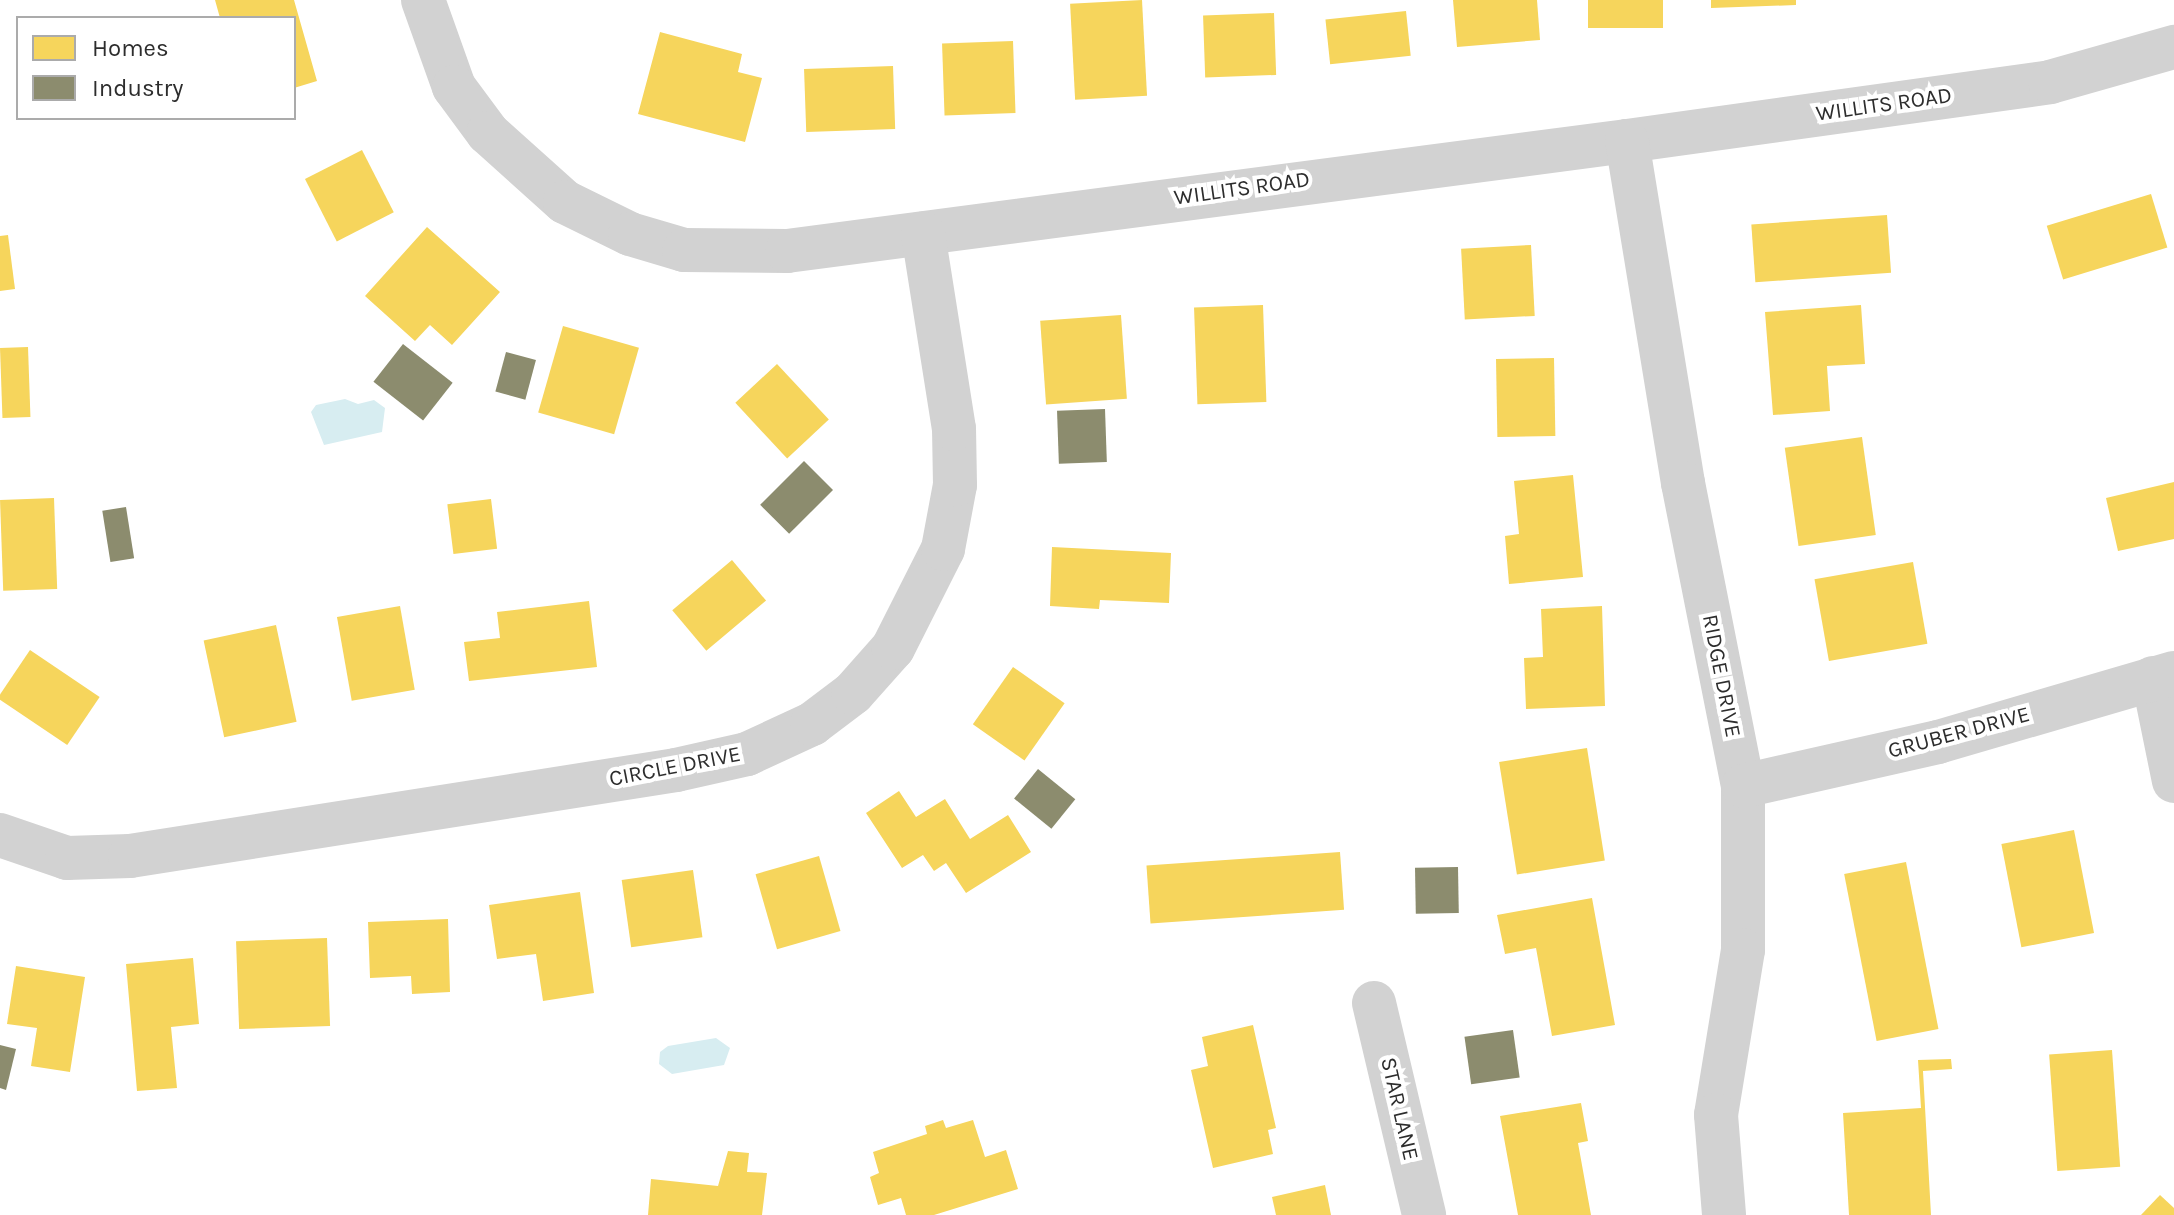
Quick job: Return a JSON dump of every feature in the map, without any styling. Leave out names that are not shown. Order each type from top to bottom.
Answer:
[{"type":"street","name":"WILLITS ROAD","points":[[423,0],[454,87],[488,133],[565,202],[630,234],[684,250],[787,251],[1627,141],[2050,82],[2174,47]]},
{"type":"street","name":"RIDGE DRIVE","points":[[1627,141],[1683,483],[1743,786],[1743,950],[1716,1115],[1724,1215]]},
{"type":"street","name":"CIRCLE DRIVE","points":[[0,835],[67,858],[130,856],[676,770],[747,754],[812,724],[853,693],[893,648],[943,549],[955,485],[954,429],[923,233]]},
{"type":"street","name":"GRUBER DRIVE","points":[[1743,786],[1938,742],[2164,676]]},
{"type":"street","points":[[2164,676],[2174,781]]},
{"type":"street","name":"STAR LANE","points":[[1374,1003],[1424,1215]]},
{"type":"shaded area","points":[[345,399],[358,404],[374,400],[385,408],[382,432],[324,445],[311,412],[316,405]]},
{"type":"shaded area","points":[[716,1038],[730,1048],[724,1065],[672,1074],[659,1064],[660,1052],[668,1046]]},
{"type":"building: Homes","points":[[215,0],[294,0],[317,81],[296,87],[296,16],[219,16]]},
{"type":"building: Homes","points":[[1142,0],[1147,96],[1075,100],[1070,4]]},
{"type":"building: Homes","points":[[1453,0],[1537,0],[1540,40],[1457,47]]},
{"type":"building: Homes","points":[[1588,0],[1663,0],[1663,28],[1588,28]]},
{"type":"building: Homes","points":[[1711,0],[1796,0],[1796,5],[1711,8]]},
{"type":"building: Homes","points":[[1406,11],[1411,56],[1330,64],[1325,19]]},
{"type":"building: Homes","points":[[1274,13],[1276,75],[1205,77],[1203,15]]},
{"type":"building: Homes","points":[[660,32],[742,54],[738,72],[762,78],[745,142],[638,114]]},
{"type":"building: Homes","points":[[1013,41],[1016,113],[945,115],[942,43]]},
{"type":"building: Homes","points":[[893,66],[895,129],[806,132],[804,69]]},
{"type":"building: Homes","points":[[362,150],[394,212],[337,241],[305,179]]},
{"type":"building: Homes","points":[[2151,194],[2167,248],[2063,279],[2047,226]]},
{"type":"building: Homes","points":[[1887,215],[1891,273],[1755,282],[1751,224]]},
{"type":"building: Homes","points":[[427,227],[500,292],[452,345],[430,325],[415,341],[365,296]]},
{"type":"building: Homes","points":[[8,235],[15,289],[0,291],[0,236]]},
{"type":"building: Homes","points":[[1531,245],[1535,316],[1465,320],[1461,249]]},
{"type":"building: Homes","points":[[1263,305],[1266,402],[1197,404],[1194,307]]},
{"type":"building: Homes","points":[[1861,305],[1865,364],[1827,366],[1830,411],[1773,415],[1765,312]]},
{"type":"building: Homes","points":[[1121,315],[1127,399],[1046,404],[1040,321]]},
{"type":"building: Homes","points":[[563,326],[639,348],[614,434],[538,413]]},
{"type":"building: Homes","points":[[28,347],[30,417],[2,418],[0,348]]},
{"type":"building: Homes","points":[[1554,358],[1555,436],[1497,437],[1496,359]]},
{"type":"building: Homes","points":[[777,364],[829,420],[787,458],[735,403]]},
{"type":"building: Homes","points":[[1862,437],[1876,535],[1799,546],[1785,448]]},
{"type":"building: Homes","points":[[1573,475],[1583,577],[1509,584],[1505,536],[1519,534],[1514,481]]},
{"type":"building: Homes","points":[[2174,482],[2174,539],[2118,551],[2106,498]]},
{"type":"building: Homes","points":[[54,498],[57,589],[3,591],[0,500]]},
{"type":"building: Homes","points":[[491,499],[497,549],[453,554],[447,504]]},
{"type":"building: Homes","points":[[1052,547],[1171,553],[1169,603],[1100,600],[1099,609],[1050,606]]},
{"type":"building: Homes","points":[[732,560],[766,601],[706,651],[672,610]]},
{"type":"building: Homes","points":[[1913,562],[1927,644],[1829,661],[1815,579]]},
{"type":"building: Homes","points":[[589,601],[597,667],[469,681],[464,642],[500,638],[497,612]]},
{"type":"building: Homes","points":[[400,606],[415,690],[352,701],[337,617]]},
{"type":"building: Homes","points":[[1602,606],[1605,706],[1526,709],[1524,658],[1543,657],[1541,609]]},
{"type":"building: Homes","points":[[276,625],[297,722],[224,737],[204,640]]},
{"type":"building: Homes","points":[[30,650],[100,697],[67,745],[0,700],[0,694]]},
{"type":"building: Homes","points":[[1013,667],[1065,703],[1024,760],[973,724]]},
{"type":"building: Homes","points":[[1587,748],[1605,861],[1517,875],[1499,762]]},
{"type":"building: Homes","points":[[899,791],[916,817],[945,799],[970,839],[1008,815],[1031,852],[966,893],[946,863],[934,871],[923,855],[902,868],[866,813]]},
{"type":"building: Homes","points":[[2074,830],[2094,933],[2021,947],[2001,844]]},
{"type":"building: Homes","points":[[1340,852],[1344,910],[1151,923],[1146,866]]},
{"type":"building: Homes","points":[[819,856],[840,931],[777,949],[756,874]]},
{"type":"building: Homes","points":[[1906,862],[1938,1029],[1877,1041],[1844,874]]},
{"type":"building: Homes","points":[[693,870],[702,937],[631,947],[622,880]]},
{"type":"building: Homes","points":[[580,892],[594,993],[543,1001],[536,954],[497,959],[489,905]]},
{"type":"building: Homes","points":[[1592,898],[1615,1025],[1552,1036],[1536,948],[1505,954],[1497,915]]},
{"type":"building: Homes","points":[[448,919],[450,992],[412,994],[411,976],[370,978],[368,922]]},
{"type":"building: Homes","points":[[327,938],[330,1026],[239,1029],[236,941]]},
{"type":"building: Homes","points":[[193,958],[199,1024],[171,1027],[177,1088],[137,1091],[126,964]]},
{"type":"building: Homes","points":[[16,966],[85,977],[70,1072],[31,1066],[37,1028],[7,1024]]},
{"type":"building: Homes","points":[[1253,1025],[1276,1128],[1268,1130],[1273,1154],[1213,1168],[1191,1070],[1208,1066],[1202,1037]]},
{"type":"building: Homes","points":[[2112,1050],[2120,1167],[2057,1171],[2049,1054]]},
{"type":"building: Homes","points":[[1951,1059],[1952,1069],[1923,1071],[1931,1215],[1849,1215],[1843,1113],[1921,1108],[1918,1060]]},
{"type":"building: Homes","points":[[1581,1103],[1588,1141],[1578,1143],[1591,1215],[1518,1215],[1500,1116]]},
{"type":"building: Homes","points":[[943,1120],[946,1128],[973,1120],[985,1157],[1006,1150],[1018,1189],[934,1215],[906,1215],[901,1198],[878,1205],[870,1177],[879,1173],[873,1152],[927,1134],[925,1126]]},
{"type":"building: Homes","points":[[728,1151],[749,1153],[747,1172],[767,1173],[762,1215],[648,1215],[651,1179],[718,1186]]},
{"type":"building: Homes","points":[[1325,1185],[1331,1215],[1276,1215],[1272,1197]]},
{"type":"building: Homes","points":[[2160,1195],[2174,1208],[2174,1215],[2141,1215]]},
{"type":"building: Industry","points":[[403,344],[453,383],[423,421],[373,382]]},
{"type":"building: Industry","points":[[506,352],[536,360],[525,400],[495,392]]},
{"type":"building: Industry","points":[[1105,409],[1107,462],[1059,464],[1057,411]]},
{"type":"building: Industry","points":[[804,461],[833,490],[789,534],[760,505]]},
{"type":"building: Industry","points":[[126,507],[134,558],[110,562],[102,511]]},
{"type":"building: Industry","points":[[1038,769],[1075,799],[1051,829],[1014,799]]},
{"type":"building: Industry","points":[[1458,867],[1459,913],[1416,914],[1415,868]]},
{"type":"building: Industry","points":[[1513,1030],[1520,1078],[1471,1084],[1464,1037]]},
{"type":"building: Industry","points":[[0,1045],[16,1049],[6,1090],[0,1088]]}]
